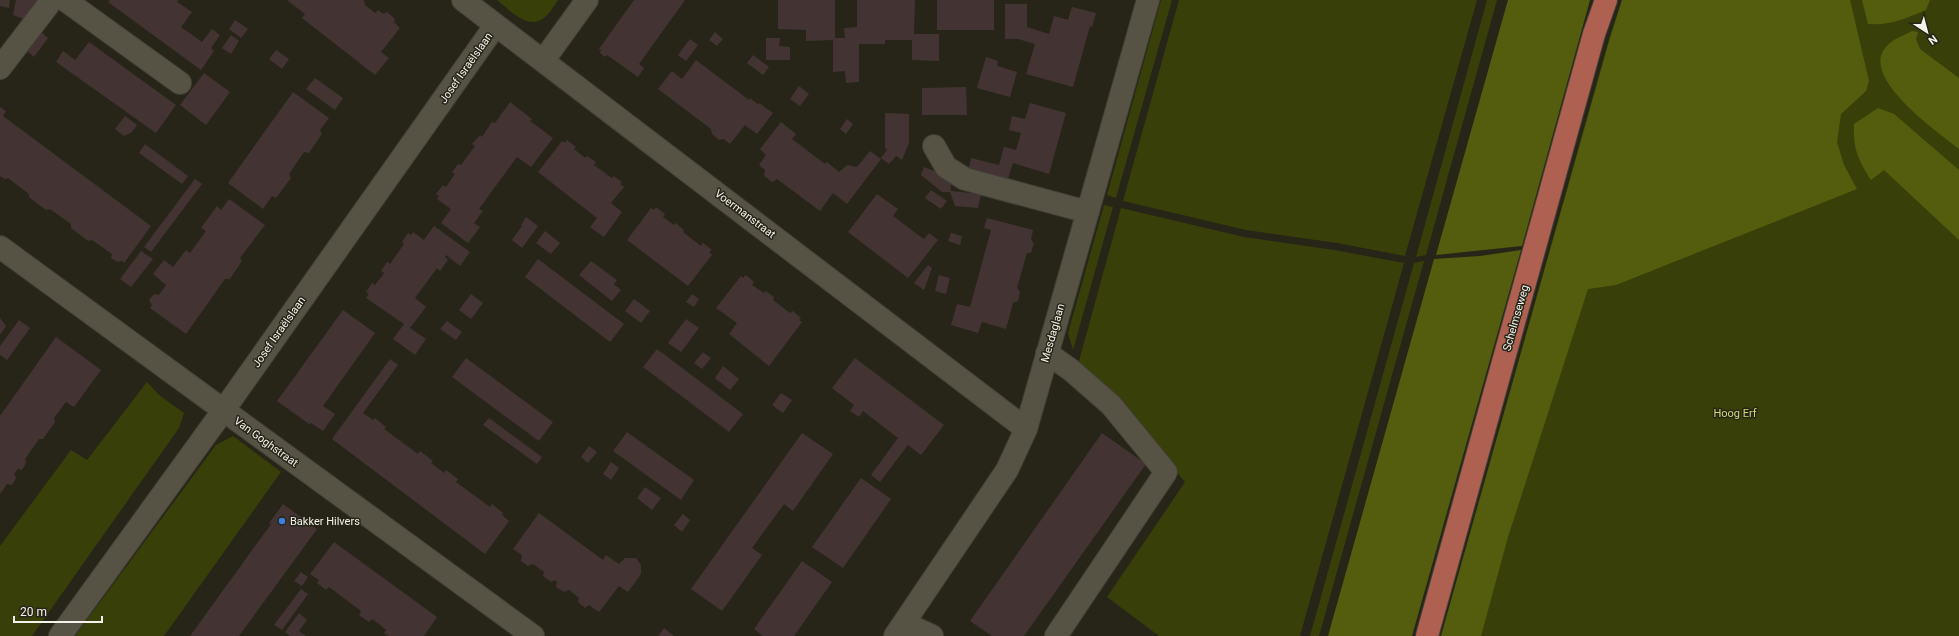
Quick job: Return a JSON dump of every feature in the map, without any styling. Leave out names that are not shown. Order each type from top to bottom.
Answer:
[{"type":"main road","name":"Schelmseweg","points":[[1427,636],[1594,34],[1606,0]]},
{"type":"street","points":[[0,68],[52,0]]},
{"type":"street","points":[[65,0],[180,83]]},
{"type":"street","name":"Voermanstraat","points":[[463,0],[1026,429]]},
{"type":"street","points":[[543,61],[587,0]]},
{"type":"street","name":"Mesdaglaan","points":[[899,630],[1007,470],[1026,429],[1148,0]]},
{"type":"street","name":"Josef Israëlslaan","points":[[60,636],[223,411],[496,26]]},
{"type":"street","points":[[934,146],[946,167],[965,179],[1088,212]]},
{"type":"street","name":"Van Goghstraat","points":[[0,247],[533,636]]},
{"type":"street","points":[[1047,353],[1071,370],[1111,405],[1166,472],[1056,636]]},
{"type":"street","points":[[899,630],[932,636]]},
{"type":"green space","points":[[497,0],[558,0],[545,17],[539,21],[532,22],[520,18]]},
{"type":"green space","points":[[1161,0],[1172,0],[1116,198],[1107,195]]},
{"type":"green space","points":[[1179,0],[1477,0],[1405,256],[1337,243],[1246,230],[1123,201]]},
{"type":"green space","points":[[1487,0],[1497,0],[1426,255],[1416,257]]},
{"type":"green space","points":[[1508,0],[1590,0],[1522,246],[1436,255]]},
{"type":"green space","name":"Hoog Erf","points":[[1622,0],[1959,0],[1959,636],[1441,636],[1609,39]]},
{"type":"green space","points":[[1622,0],[1850,0],[1869,81],[1866,91],[1841,114],[1837,142],[1844,165],[1857,189],[1616,285],[1588,289],[1508,537],[1481,636],[1441,636],[1610,38]]},
{"type":"green space","points":[[1862,0],[1930,0],[1926,10],[1912,16],[1891,23],[1868,24]]},
{"type":"green space","points":[[1912,31],[1918,32],[1916,39],[1920,49],[1959,78],[1959,149],[1902,101],[1890,85],[1882,70],[1881,55],[1890,43]]},
{"type":"green space","points":[[1878,108],[1894,114],[1959,170],[1959,240],[1884,170],[1871,180],[1857,154],[1854,140],[1854,124]]},
{"type":"green space","points":[[1104,205],[1113,207],[1073,350],[1068,333]]},
{"type":"green space","points":[[1121,208],[1244,237],[1334,250],[1404,263],[1300,636],[1159,636],[1107,597],[1185,482],[1116,400],[1079,361]]},
{"type":"green space","points":[[1521,250],[1412,636],[1328,636],[1434,259],[1480,256]]},
{"type":"green space","points":[[1424,261],[1319,636],[1310,636],[1414,263]]},
{"type":"green space","points":[[147,382],[159,395],[184,413],[179,428],[32,636],[0,636],[0,546],[71,450],[87,460]]},
{"type":"green space","points":[[233,436],[281,472],[164,636],[75,636],[216,445]]},
{"type":"building","points":[[0,0],[10,0],[9,8],[0,6]]},
{"type":"building","points":[[16,0],[41,0],[29,21],[13,15]]},
{"type":"building","points":[[110,0],[179,0],[177,2],[192,12],[181,27],[202,42],[212,29],[220,35],[211,48],[214,51],[201,70],[108,2]]},
{"type":"building","points":[[287,0],[364,0],[365,5],[375,13],[378,10],[383,14],[387,12],[395,19],[394,22],[400,28],[381,52],[389,58],[375,75],[302,18],[305,14]]},
{"type":"building","points":[[634,0],[685,0],[639,64],[644,68],[638,77],[607,55],[605,57],[600,53],[601,50],[599,49]]},
{"type":"building","points":[[778,0],[835,0],[835,38],[845,38],[844,28],[857,27],[857,0],[915,0],[914,34],[939,34],[939,61],[912,60],[912,40],[885,40],[885,44],[859,44],[859,82],[846,83],[845,71],[833,72],[833,40],[806,41],[806,30],[778,29]]},
{"type":"building","points":[[937,0],[994,0],[994,30],[937,30]]},
{"type":"building","points":[[1005,4],[1027,4],[1027,27],[1049,34],[1054,16],[1068,20],[1072,7],[1096,13],[1092,27],[1090,26],[1073,87],[1026,74],[1035,44],[1018,39],[1005,39]]},
{"type":"building","points":[[235,20],[248,29],[241,38],[229,29]]},
{"type":"building","points":[[41,32],[48,38],[34,57],[27,51]]},
{"type":"building","points":[[715,32],[723,39],[717,46],[709,40]]},
{"type":"building","points":[[231,35],[239,41],[231,54],[222,48]]},
{"type":"building","points":[[766,38],[780,38],[779,46],[790,47],[790,60],[766,60]]},
{"type":"building","points":[[690,39],[698,45],[686,61],[678,55]]},
{"type":"building","points":[[89,42],[176,105],[156,133],[56,62],[63,51],[75,60]]},
{"type":"building","points":[[276,50],[289,59],[282,69],[269,59]]},
{"type":"building","points":[[753,55],[769,67],[763,75],[747,63]]},
{"type":"building","points":[[986,57],[998,61],[997,66],[1017,72],[1010,97],[977,88]]},
{"type":"building","points":[[696,60],[749,100],[750,98],[773,113],[757,134],[745,125],[730,144],[724,139],[719,140],[712,134],[711,129],[658,89],[672,71],[682,79]]},
{"type":"building","points":[[204,73],[230,92],[206,125],[180,105]]},
{"type":"building","points":[[315,78],[343,98],[335,110],[306,89]]},
{"type":"building","points":[[799,86],[809,94],[800,106],[790,99]]},
{"type":"building","points":[[966,87],[967,115],[922,115],[922,88]]},
{"type":"building","points":[[293,92],[329,118],[320,130],[322,134],[309,153],[304,152],[289,174],[291,178],[276,198],[272,196],[263,209],[228,183]]},
{"type":"building","points":[[510,102],[532,119],[530,121],[553,138],[531,167],[517,157],[479,209],[483,211],[474,223],[480,227],[468,243],[441,223],[451,209],[437,199],[439,196],[436,194],[443,185],[446,187],[455,174],[452,172],[458,164],[461,165],[475,146],[472,144],[480,135],[482,137],[492,122],[495,123]]},
{"type":"building","points":[[1030,103],[1066,113],[1049,174],[1013,163],[1007,182],[968,171],[971,158],[999,165],[1004,147],[1016,150],[1021,133],[1009,130],[1012,116],[1025,119]]},
{"type":"building","points":[[0,107],[6,111],[3,116],[151,226],[124,263],[122,261],[118,262],[111,258],[112,254],[92,240],[88,241],[71,228],[71,224],[50,209],[46,210],[29,197],[29,194],[8,178],[5,179],[0,176]]},
{"type":"building","points":[[885,113],[909,114],[909,143],[902,160],[896,156],[889,164],[881,158],[887,150],[885,148]]},
{"type":"building","points":[[125,116],[137,125],[132,132],[124,136],[115,129]]},
{"type":"building","points":[[847,119],[853,124],[846,134],[840,129]]},
{"type":"building","points":[[781,122],[796,134],[792,139],[825,164],[827,162],[839,172],[847,165],[857,167],[870,151],[881,159],[847,204],[833,193],[820,211],[777,179],[772,182],[764,176],[765,170],[759,165],[766,155],[760,149]]},
{"type":"building","points":[[567,140],[576,147],[574,149],[585,158],[587,156],[596,162],[594,165],[612,178],[614,176],[622,182],[620,184],[624,187],[611,203],[622,212],[604,237],[590,227],[597,218],[538,172],[562,141],[565,143]]},
{"type":"building","points":[[145,144],[188,176],[182,184],[139,153]]},
{"type":"building","points":[[924,167],[950,177],[951,191],[981,194],[978,208],[955,206],[950,192],[942,192],[921,175]]},
{"type":"building","points":[[195,179],[202,184],[151,252],[144,247]]},
{"type":"building","points":[[931,190],[947,201],[941,209],[925,198]]},
{"type":"building","points":[[877,194],[898,209],[893,216],[924,239],[929,233],[938,240],[908,278],[848,232]]},
{"type":"building","points":[[229,199],[265,225],[240,258],[242,261],[230,279],[225,279],[186,334],[150,308],[152,305],[149,300],[154,294],[159,295],[166,285],[153,274],[164,260],[173,267],[186,250],[190,253],[206,231],[201,228],[217,206],[221,210]]},
{"type":"building","points":[[656,207],[665,214],[663,217],[674,225],[676,223],[684,230],[683,232],[701,246],[703,243],[712,250],[709,252],[712,255],[688,286],[627,240],[651,208],[654,210]]},
{"type":"building","points":[[526,217],[538,226],[522,248],[512,240],[522,226],[521,225]]},
{"type":"building","points":[[987,218],[1033,230],[1031,240],[1034,243],[1031,253],[1027,253],[1017,288],[1020,292],[1018,301],[1013,303],[1006,329],[982,322],[978,333],[951,325],[957,304],[970,307],[991,230],[984,228]]},
{"type":"building","points":[[434,226],[470,252],[460,266],[446,255],[445,257],[448,260],[440,271],[437,268],[415,298],[426,307],[410,328],[426,339],[415,355],[393,339],[404,324],[366,298],[369,294],[366,292],[372,283],[375,285],[382,276],[384,273],[381,271],[387,262],[390,264],[404,244],[402,242],[408,233],[411,235],[413,232],[424,240]]},
{"type":"building","points":[[545,231],[560,243],[551,254],[536,243]]},
{"type":"building","points":[[951,233],[962,236],[960,245],[948,241]]},
{"type":"building","points":[[141,251],[153,259],[131,287],[120,279]]},
{"type":"building","points":[[538,259],[624,324],[610,342],[525,277]]},
{"type":"building","points":[[591,261],[617,280],[614,284],[621,290],[612,301],[579,275]]},
{"type":"building","points":[[928,265],[932,268],[924,290],[914,283]]},
{"type":"building","points":[[746,275],[754,282],[752,285],[764,293],[766,291],[774,297],[773,300],[790,313],[793,311],[801,318],[799,320],[802,322],[769,366],[729,334],[737,323],[716,308],[741,276],[743,278]]},
{"type":"building","points":[[939,275],[950,278],[946,294],[935,291]]},
{"type":"building","points":[[471,294],[483,303],[471,319],[459,310]]},
{"type":"building","points":[[692,294],[699,299],[694,307],[686,302]]},
{"type":"building","points":[[634,299],[650,311],[641,323],[625,311]]},
{"type":"building","points":[[343,310],[375,333],[323,406],[335,414],[323,431],[311,423],[309,424],[277,401]]},
{"type":"building","points":[[0,318],[6,326],[0,335]]},
{"type":"building","points":[[686,319],[699,328],[681,352],[668,343]]},
{"type":"building","points":[[19,320],[30,328],[7,360],[0,355],[0,346]]},
{"type":"building","points":[[447,321],[462,332],[456,340],[440,329]]},
{"type":"building","points":[[56,337],[101,370],[74,407],[66,402],[54,418],[55,422],[43,439],[39,439],[25,459],[26,463],[22,470],[18,469],[14,474],[16,478],[12,485],[7,484],[0,494],[0,416]]},
{"type":"building","points":[[657,349],[743,414],[729,432],[643,367]]},
{"type":"building","points":[[703,352],[711,358],[702,369],[694,363]]},
{"type":"building","points":[[466,358],[553,422],[539,441],[452,377]]},
{"type":"building","points":[[855,358],[944,425],[921,455],[908,445],[880,482],[871,475],[898,438],[863,411],[859,417],[850,411],[854,405],[832,388]]},
{"type":"building","points":[[390,359],[398,365],[363,413],[373,420],[375,418],[386,427],[384,429],[418,454],[420,451],[433,461],[431,463],[444,473],[446,470],[458,479],[456,482],[490,507],[492,504],[503,513],[502,515],[509,521],[485,554],[332,439]]},
{"type":"building","points":[[723,366],[739,379],[730,390],[715,378]]},
{"type":"building","points":[[781,393],[792,400],[783,413],[772,405]]},
{"type":"building","points":[[489,418],[542,457],[537,464],[483,425]]},
{"type":"building","points":[[627,432],[694,480],[681,500],[613,451]]},
{"type":"building","points":[[802,433],[833,454],[793,511],[784,504],[752,548],[762,555],[722,611],[691,589]]},
{"type":"building","points":[[1102,433],[1146,464],[1024,636],[992,636],[970,621]]},
{"type":"building","points":[[589,446],[597,452],[588,463],[581,457]]},
{"type":"building","points":[[611,462],[619,468],[611,480],[603,474]]},
{"type":"building","points":[[861,478],[891,499],[843,568],[812,547]]},
{"type":"building","points":[[645,487],[661,498],[652,510],[637,498]]},
{"type":"building","points":[[283,504],[317,529],[239,636],[190,636],[271,524],[269,523]]},
{"type":"building","points":[[539,513],[603,560],[606,555],[619,564],[625,558],[636,558],[641,565],[641,574],[628,592],[619,586],[599,612],[589,605],[585,608],[578,602],[579,598],[569,590],[564,592],[556,587],[557,582],[555,580],[551,582],[543,576],[544,572],[533,564],[528,566],[521,561],[522,555],[513,549]]},
{"type":"building","points":[[683,514],[690,520],[682,532],[674,525]]},
{"type":"building","points":[[334,542],[437,617],[424,636],[388,636],[384,633],[386,630],[379,624],[372,619],[369,622],[359,615],[361,611],[329,587],[326,590],[317,583],[319,580],[310,574]]},
{"type":"building","points":[[802,561],[832,582],[794,636],[763,636],[754,629]]},
{"type":"building","points":[[301,572],[308,577],[302,586],[294,581]]},
{"type":"building","points":[[301,589],[308,594],[282,630],[274,625]]},
{"type":"building","points":[[299,613],[307,620],[299,631],[306,636],[290,636],[285,632]]},
{"type":"building","points":[[664,628],[674,636],[658,636]]},
{"type":"place","name":"Bakker Hilvers","points":[[282,521]]}]
